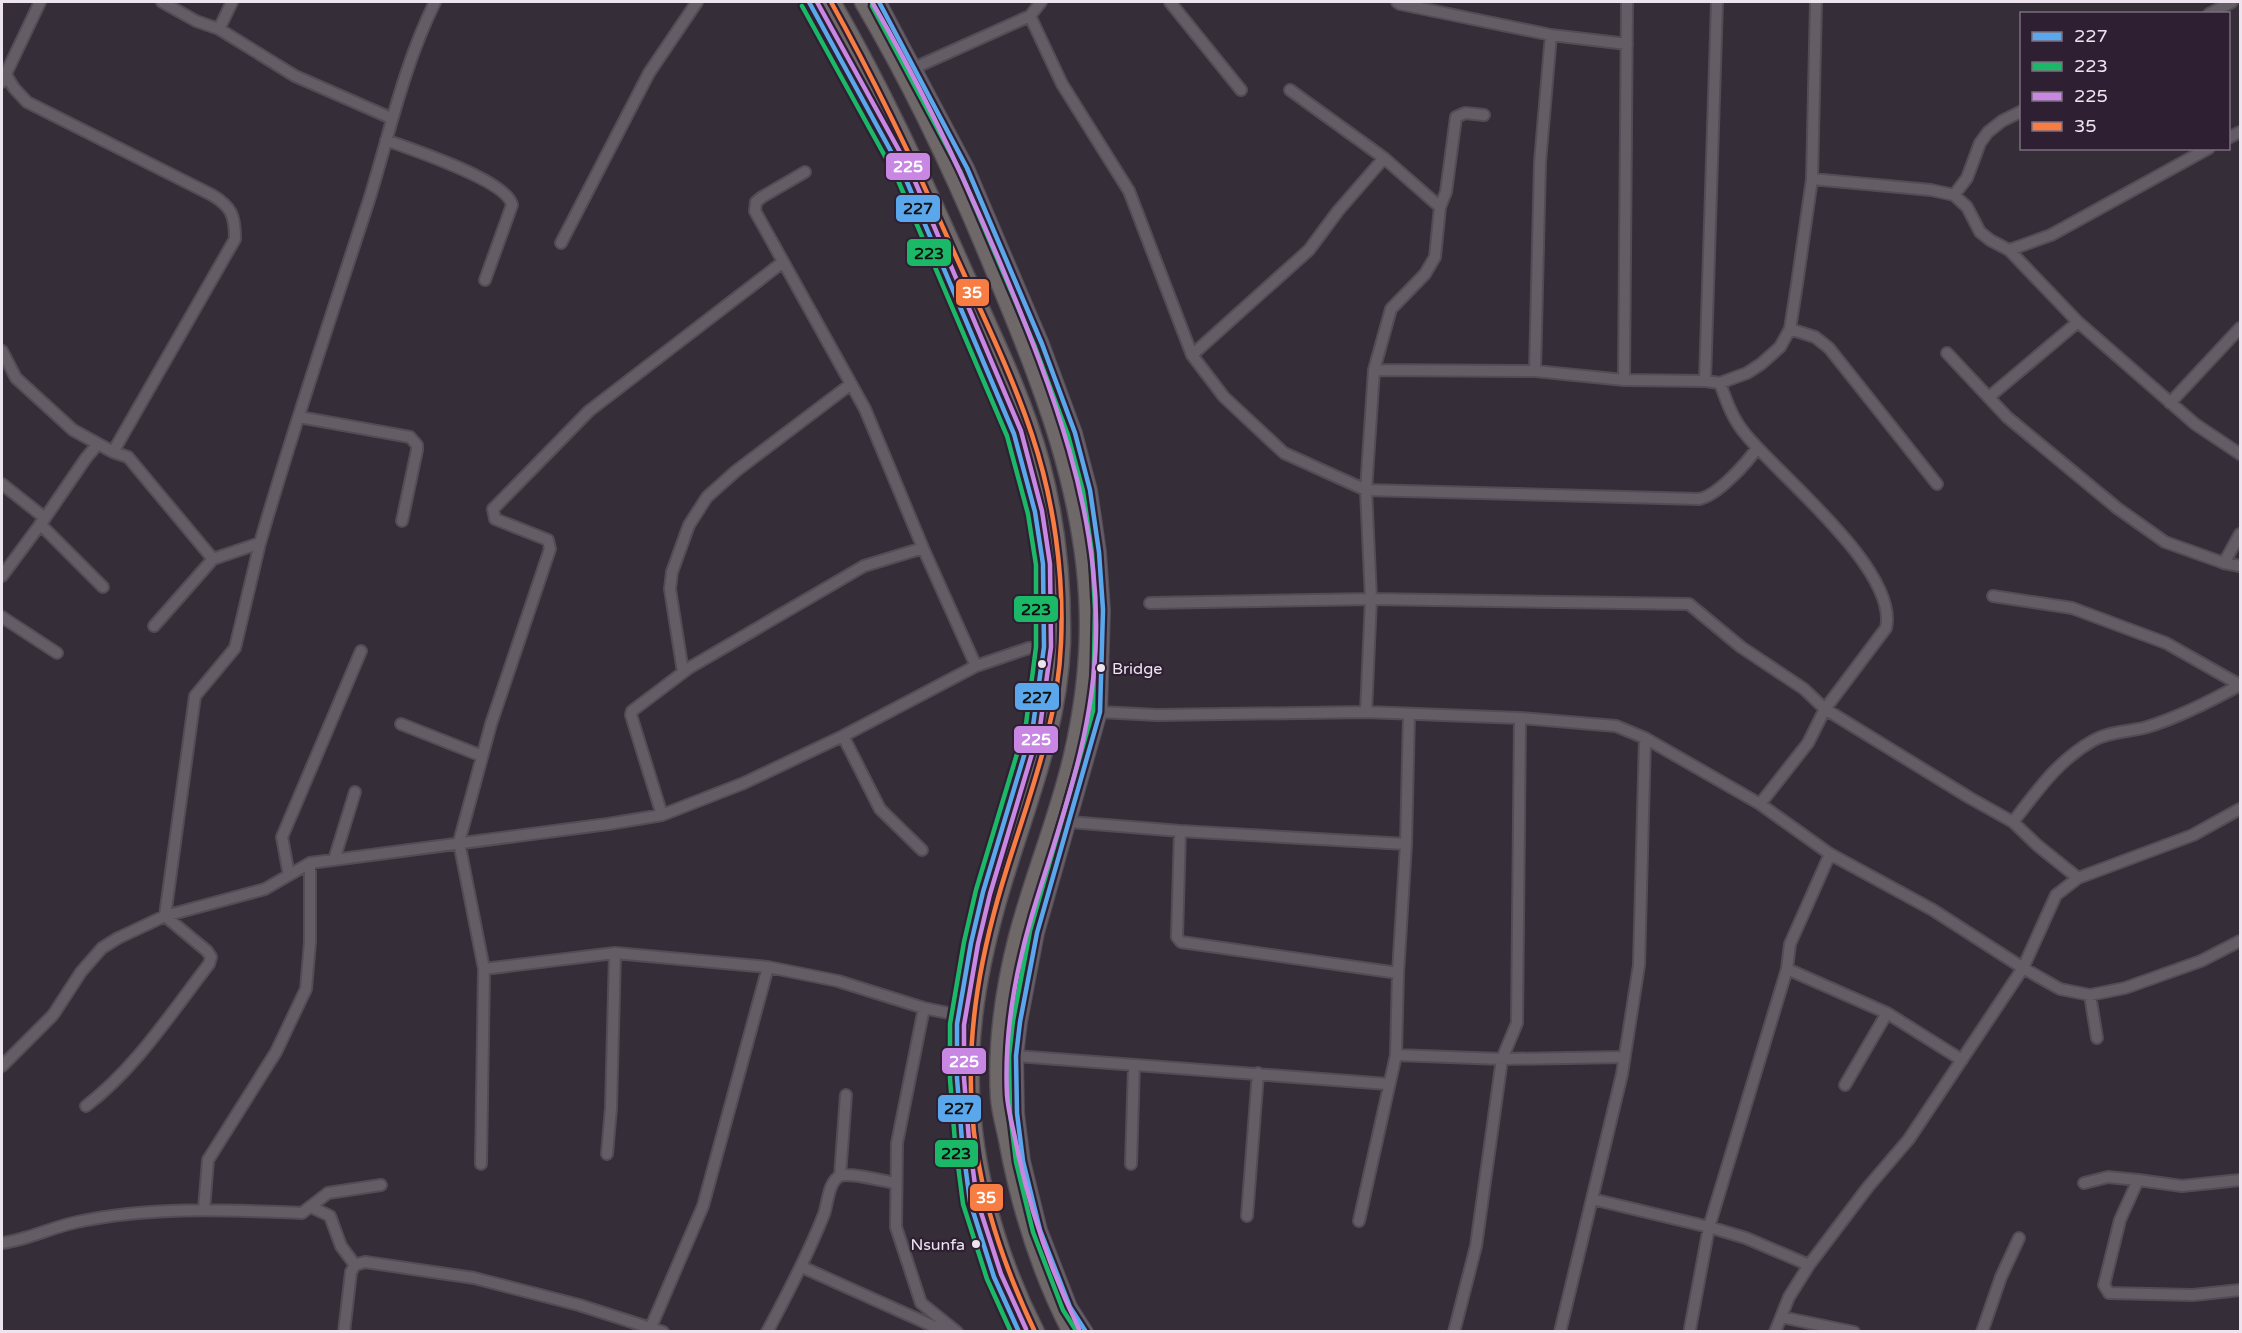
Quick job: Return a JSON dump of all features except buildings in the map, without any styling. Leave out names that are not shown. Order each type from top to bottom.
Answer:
[{"type":"main road","points":[[864,2],[941,148],[973,217],[1032,359],[1065,461],[1078,515],[1086,571],[1089,624],[1082,712],[1072,759],[1018,939],[1002,1027],[1000,1099],[1014,1172],[1037,1252],[1072,1332]]},
{"type":"main road","points":[[811,6],[832,3],[868,67],[914,162],[931,219],[1020,404],[1040,461],[1056,541],[1061,584],[1061,644],[1054,710],[1041,765],[996,903],[977,981],[970,1054],[972,1120],[981,1179],[1000,1252],[1035,1332]]},
{"type":"main road","points":[[914,162],[928,158],[941,148]]},
{"type":"street","points":[[40,2],[4,78],[27,102],[224,202],[235,223],[235,239],[113,452]]},
{"type":"street","points":[[162,2],[196,21],[219,29],[295,76],[391,118]]},
{"type":"street","points":[[219,29],[232,2]]},
{"type":"street","points":[[165,916],[195,696],[235,648],[260,543],[375,178],[391,118],[422,27],[435,2]]},
{"type":"street","points":[[561,243],[649,73],[697,2]]},
{"type":"street","points":[[879,2],[967,168],[1042,344],[1075,433],[1090,490],[1099,552],[1103,610],[1100,712],[1037,933],[1016,1056],[1017,1113],[1023,1161],[1040,1230],[1070,1307],[1086,1332]]},
{"type":"street","points":[[914,68],[1030,16],[1041,2]]},
{"type":"street","points":[[1170,2],[1242,90]]},
{"type":"street","points":[[1397,2],[1551,35],[1627,44]]},
{"type":"street","points":[[1624,380],[1627,2]]},
{"type":"street","points":[[1705,381],[1717,2]]},
{"type":"street","points":[[1374,369],[1535,370],[1624,380],[1720,383],[1747,373],[1761,364],[1780,347],[1790,329],[1812,179],[1816,2]]},
{"type":"street","points":[[2213,12],[2232,2]]},
{"type":"street","points":[[811,6],[904,175],[931,219],[1014,434],[1035,512],[1043,564],[1044,647],[1033,726],[983,892],[958,1015],[957,1078],[970,1202],[994,1277],[1019,1332]]},
{"type":"street","points":[[1030,16],[1062,84],[1129,191],[1192,355],[1224,397],[1284,453],[1366,490],[1703,498],[1741,469],[1757,448]]},
{"type":"street","points":[[1535,370],[1540,162],[1551,35]]},
{"type":"street","points":[[1290,90],[1384,158],[1440,207]]},
{"type":"street","points":[[1954,195],[1967,178],[1980,143],[1988,132],[2002,121],[2020,112]]},
{"type":"street","points":[[1366,712],[1371,599],[1366,490],[1374,369],[1391,309],[1425,274],[1436,257],[1440,207],[1446,192],[1456,117],[1464,113],[1484,115]]},
{"type":"street","points":[[386,140],[479,177],[510,198],[512,205],[485,280]]},
{"type":"street","points":[[2009,250],[2052,235],[2205,150]]},
{"type":"street","points":[[1192,355],[1309,250],[1338,211],[1384,158]]},
{"type":"street","points":[[805,172],[756,202],[755,211],[865,409],[923,548],[976,666]]},
{"type":"street","points":[[1812,179],[1931,190],[1954,195],[1967,207],[1980,232],[2009,250],[2078,322],[2195,424],[2241,454]]},
{"type":"street","points":[[481,1164],[484,969],[459,842],[491,724],[550,549],[548,540],[495,519],[493,509],[589,411],[783,262]]},
{"type":"street","points":[[1989,397],[2078,322]]},
{"type":"street","points":[[2170,403],[2241,328]]},
{"type":"street","points":[[1790,329],[1815,337],[1829,348],[1937,484]]},
{"type":"street","points":[[2,351],[15,378],[73,430],[113,452],[128,457],[213,559]]},
{"type":"street","points":[[1947,353],[2007,417],[2126,514],[2166,542],[2224,563],[2241,566]]},
{"type":"street","points":[[1720,383],[1730,412],[1757,448],[1830,521],[1872,575],[1883,595],[1888,618],[1886,628],[1825,709],[1808,743],[1760,804]]},
{"type":"street","points":[[683,672],[670,589],[672,572],[690,525],[707,497],[736,471],[851,384]]},
{"type":"street","points":[[299,417],[410,437],[417,450],[402,520]]},
{"type":"street","points":[[2,576],[98,444]]},
{"type":"street","points":[[2,483],[43,521],[103,586]]},
{"type":"street","points":[[2224,563],[2241,534]]},
{"type":"street","points":[[154,626],[213,559],[260,543]]},
{"type":"street","points":[[662,815],[631,712],[683,672],[864,566],[923,548]]},
{"type":"street","points":[[1992,596],[2072,608],[2166,643],[2240,685]]},
{"type":"street","points":[[1150,603],[1371,599],[1689,604],[1741,647],[1804,689],[1825,709],[2013,822],[2078,878]]},
{"type":"street","points":[[2,617],[57,653]]},
{"type":"street","points":[[2,1066],[53,1015],[81,972],[102,948],[165,916],[265,889],[310,863],[662,815],[744,783],[843,736],[976,666],[1029,648],[1044,647]]},
{"type":"street","points":[[290,875],[282,837],[361,651]]},
{"type":"street","points":[[2013,822],[2042,782],[2094,739],[2103,735],[2146,727],[2180,715],[2240,685]]},
{"type":"street","points":[[1100,712],[1157,715],[1366,712],[1520,718],[1616,726],[1645,738],[1760,804],[1830,855],[1933,910],[2060,989],[2090,995],[2125,988],[2201,961],[2241,941]]},
{"type":"street","points":[[1359,1221],[1396,1055],[1398,973],[1406,844],[1409,714]]},
{"type":"street","points":[[1454,1332],[1476,1246],[1502,1059],[1517,1023],[1520,718]]},
{"type":"street","points":[[401,724],[483,756]]},
{"type":"street","points":[[843,736],[880,809],[922,850]]},
{"type":"street","points":[[1560,1332],[1624,1057],[1639,965],[1645,738]]},
{"type":"street","points":[[334,860],[355,792]]},
{"type":"street","points":[[1775,1332],[1789,1297],[1809,1265],[1868,1187],[1909,1139],[2023,968],[2053,899],[2078,878],[2184,839],[2241,809]]},
{"type":"street","points":[[1070,822],[1406,844]]},
{"type":"street","points":[[1180,831],[1178,940],[1398,973]]},
{"type":"street","points":[[1690,1329],[1709,1227],[1787,969],[1790,944],[1830,855]]},
{"type":"street","points":[[204,1209],[208,1160],[276,1052],[306,989],[310,942],[310,863]]},
{"type":"street","points":[[86,1106],[107,1090],[126,1070],[209,964],[211,957],[207,951],[165,916]]},
{"type":"street","points":[[484,969],[615,953],[768,967],[838,981],[924,1008],[958,1015]]},
{"type":"street","points":[[607,1154],[611,1108],[615,953]]},
{"type":"street","points":[[651,1327],[703,1206],[768,967]]},
{"type":"street","points":[[1787,969],[1887,1013],[1962,1060]]},
{"type":"street","points":[[2090,995],[2097,1038]]},
{"type":"street","points":[[924,1008],[897,1143],[896,1227],[918,1298],[923,1306],[948,1330]]},
{"type":"street","points":[[1845,1085],[1887,1013]]},
{"type":"street","points":[[1396,1055],[1502,1059],[1624,1057]]},
{"type":"street","points":[[1016,1056],[1388,1084]]},
{"type":"street","points":[[1131,1164],[1134,1065]]},
{"type":"street","points":[[1247,1216],[1258,1073]]},
{"type":"street","points":[[767,1332],[802,1267],[825,1211],[832,1185],[840,1176],[846,1095]]},
{"type":"street","points":[[840,1176],[895,1183]]},
{"type":"street","points":[[2084,1183],[2108,1177],[2182,1186],[2241,1180]]},
{"type":"street","points":[[2138,1180],[2120,1220],[2104,1285],[2106,1290],[2109,1293],[2193,1294],[2241,1290]]},
{"type":"street","points":[[2,1243],[77,1222],[115,1216],[204,1209],[302,1213],[328,1193],[381,1185]]},
{"type":"street","points":[[1592,1199],[1709,1227],[1746,1239],[1809,1265]]},
{"type":"street","points":[[311,1208],[330,1216],[341,1246],[355,1265]]},
{"type":"street","points":[[1982,1332],[2001,1277],[2019,1238]]},
{"type":"street","points":[[344,1332],[351,1272],[355,1265],[365,1262],[474,1278],[579,1305],[663,1332]]},
{"type":"street","points":[[802,1267],[948,1330]]},
{"type":"street","points":[[1781,1317],[1854,1332]]},
{"type":"transit line","name":"227","points":[[809,2],[904,175],[1014,434],[1035,512],[1043,564],[1044,647],[1033,726],[983,892],[971,943],[957,1024],[957,1078],[970,1202],[994,1277],[1019,1332]]},
{"type":"transit line","name":"225","points":[[817,2],[911,172],[1021,431],[1042,511],[1050,564],[1051,647],[1040,727],[990,894],[978,944],[964,1025],[964,1078],[977,1200],[1001,1274],[1026,1329]]},
{"type":"transit line","name":"35","points":[[831,2],[898,130],[1007,369],[1040,460],[1056,538],[1062,617],[1055,701],[1042,757],[990,931],[978,990],[972,1047],[972,1103],[978,1158],[990,1214],[1009,1272],[1035,1332]]},
{"type":"transit line","name":"225","points":[[872,2],[909,68],[959,169],[1022,316],[1069,450],[1090,542],[1095,589],[1096,636],[1089,709],[1074,778],[1020,959],[1007,1050],[1008,1107],[1027,1191],[1050,1261],[1079,1329]]},
{"type":"transit line","name":"227","points":[[879,2],[967,168],[1042,344],[1075,433],[1090,490],[1099,552],[1103,610],[1100,712],[1037,933],[1016,1056],[1017,1113],[1023,1161],[1040,1230],[1070,1307],[1086,1332]]},
{"type":"transit line","name":"223","points":[[802,6],[897,178],[1007,436],[1028,514],[1036,565],[1036,647],[1026,724],[976,890],[964,942],[950,1024],[950,1079],[963,1204],[987,1279],[1011,1332]]},
{"type":"transit line","name":"223","points":[[872,6],[960,171],[1035,347],[1068,435],[1083,491],[1092,553],[1095,610],[1093,711],[1030,931],[1013,1021],[1009,1056],[1010,1113],[1016,1162],[1033,1232],[1063,1310],[1077,1332]]},
{"type":"place","name":"Bridge","points":[[1101,668]]},
{"type":"place","name":"Nsunfa","points":[[976,1244]]}]
